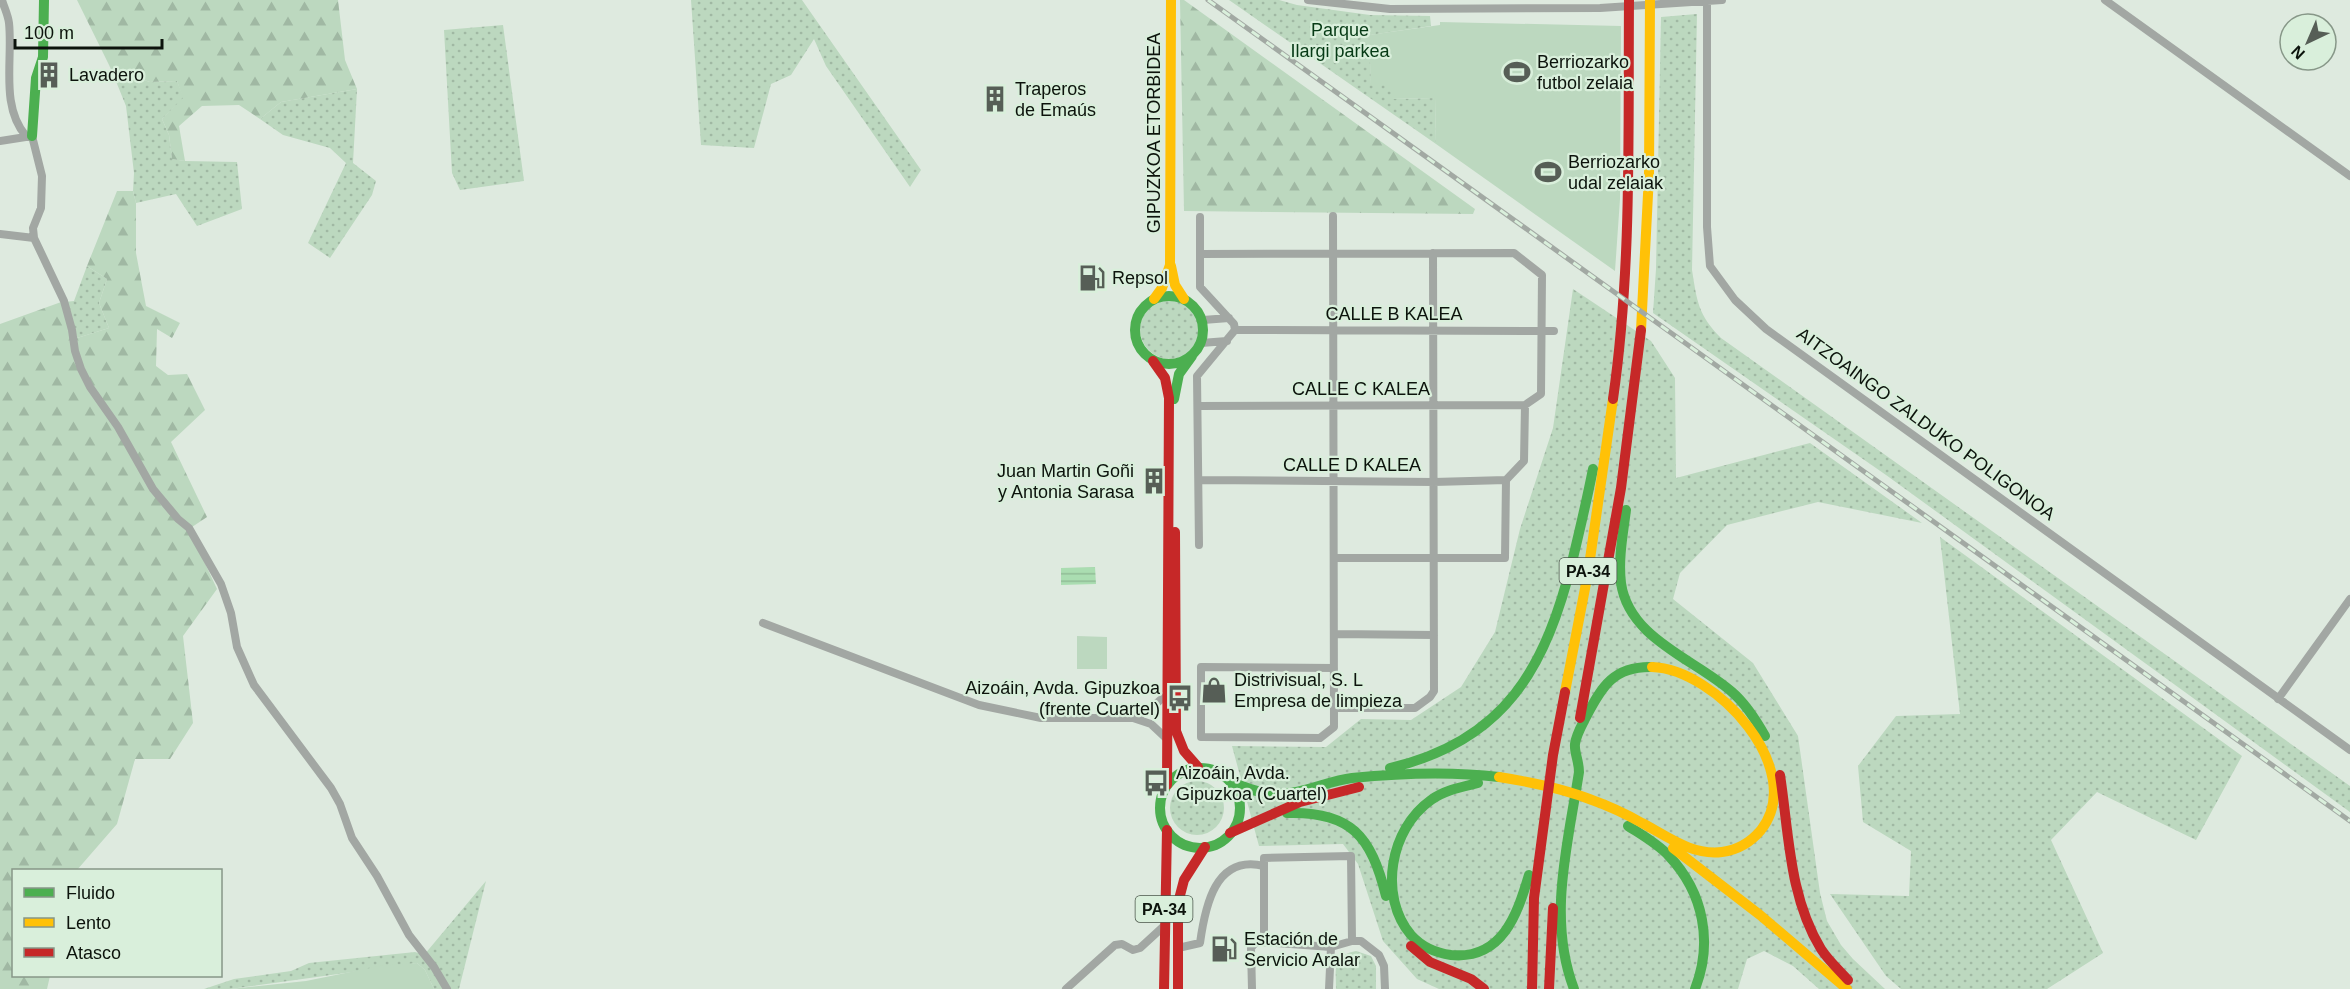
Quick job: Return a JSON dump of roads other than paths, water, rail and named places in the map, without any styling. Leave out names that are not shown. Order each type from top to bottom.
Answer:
[{"type":"main road","points":[[29,136],[36,78],[43,57],[44,0]]},
{"type":"main road","name":"GIPUZKOA ETORBIDEA","points":[[1171,0],[1170,266],[1175,285],[1184,299]]},
{"type":"main road","name":"PA-34","points":[[1543,829],[1553,755],[1588,573],[1621,343],[1627,264],[1629,0]]},
{"type":"main road","name":"PA-34","points":[[1575,744],[1606,578],[1639,349],[1646,267],[1650,0]]},
{"type":"main road","name":"GIPUZKOA ETORBIDEA","points":[[1154,298],[1162,288],[1170,266]]},
{"type":"main road","points":[[1167,785],[1168,384],[1164,373],[1144,354],[1134,334],[1138,313],[1154,298],[1174,296],[1193,305],[1203,320],[1201,343],[1179,374],[1174,392],[1176,731],[1180,745],[1190,760],[1198,767],[1221,774],[1230,782],[1237,794],[1239,808],[1237,822],[1230,834]]},
{"type":"main road","points":[[1153,361],[1173,364],[1192,356]]},
{"type":"main road","points":[[1230,782],[1275,794],[1399,766],[1435,754],[1473,734],[1500,713],[1518,694],[1534,670],[1557,619],[1590,485],[1603,417],[1615,385]]},
{"type":"main road","points":[[1631,416],[1632,453],[1622,555],[1623,591],[1631,609],[1643,626],[1665,645],[1733,693],[1753,715],[1769,742],[1778,765],[1794,874],[1809,926],[1822,950],[1856,989]]},
{"type":"main road","points":[[1332,781],[1432,772],[1478,774],[1530,782],[1569,791],[1594,801],[1693,849],[1712,853],[1731,851],[1747,845],[1759,833],[1769,818],[1773,801],[1773,782],[1758,744],[1739,713],[1719,695],[1684,675],[1660,667],[1639,667],[1622,671],[1607,681],[1597,694],[1575,744],[1576,760],[1564,835],[1550,938],[1549,989]]},
{"type":"main road","points":[[1167,785],[1184,771],[1198,767]]},
{"type":"main road","points":[[1167,830],[1183,844],[1205,847],[1214,845],[1230,834],[1300,801],[1353,788],[1395,781],[1442,780],[1527,788],[1568,798],[1610,814],[1665,843],[1698,865],[1847,989]]},
{"type":"main road","points":[[1479,783],[1456,788],[1428,802],[1412,819],[1400,837],[1392,860],[1392,882],[1397,909],[1411,935],[1430,949],[1448,956],[1468,956],[1488,948],[1503,936],[1516,914],[1543,829]]},
{"type":"main road","name":"PA-34","points":[[1164,989],[1167,830],[1160,807],[1167,785]]},
{"type":"main road","points":[[1269,815],[1308,810],[1331,816],[1348,826],[1364,839],[1375,857],[1387,904],[1396,927],[1408,943],[1430,963],[1471,979],[1484,989]]},
{"type":"main road","points":[[1610,814],[1646,837],[1669,857],[1686,879],[1699,903],[1706,944],[1704,965],[1695,989]]},
{"type":"main road","points":[[1532,989],[1533,898],[1543,829]]},
{"type":"main road","points":[[1564,835],[1560,911],[1563,950],[1569,978],[1574,989]]},
{"type":"main road","points":[[1669,838],[1716,872],[1856,989]]},
{"type":"main road","name":"PA-34","points":[[1178,989],[1178,903],[1184,880],[1205,847]]},
{"type":"street","points":[[2,0],[9,21],[8,80],[14,116],[20,129],[29,136],[43,182],[41,208],[33,228],[34,238],[64,301],[81,369],[153,489],[178,519],[189,528],[221,584],[231,613],[237,647],[254,685],[331,788],[340,804],[352,838],[377,876],[409,935],[434,967],[447,989]]},
{"type":"street","points":[[1308,0],[1390,9],[1484,4],[1553,4],[1600,8],[1722,0]]},
{"type":"street","points":[[2105,0],[2350,176]]},
{"type":"street","name":"AITZOAINGO ZALDUKO POLIGONOA","points":[[1707,1],[1707,227],[1710,266],[1735,300],[1766,329],[2350,750]]},
{"type":"street","points":[[0,141],[29,136]]},
{"type":"street","points":[[1333,216],[1334,405],[1334,482],[1334,558],[1334,634],[1334,668],[1334,727],[1320,738],[1201,737],[1201,667],[1334,668]]},
{"type":"street","points":[[1199,545],[1197,376],[1235,330],[1234,324],[1200,287],[1200,217]]},
{"type":"street","points":[[0,234],[34,238]]},
{"type":"street","points":[[1334,708],[1414,708],[1430,697],[1434,691],[1433,253]]},
{"type":"street","points":[[1200,254],[1514,253],[1542,275],[1541,394],[1525,405],[1524,461],[1506,480],[1504,558],[1334,558]]},
{"type":"street","points":[[1203,320],[1228,318]]},
{"type":"street","name":"CALLE B KALEA","points":[[1235,330],[1554,331]]},
{"type":"street","points":[[1201,343],[1227,341]]},
{"type":"street","name":"CALLE C KALEA","points":[[1198,406],[1525,405]]},
{"type":"street","name":"CALLE D KALEA","points":[[1198,480],[1434,482],[1506,480]]},
{"type":"street","points":[[2278,699],[2350,599]]},
{"type":"street","points":[[763,623],[990,708],[1041,718],[1133,718],[1151,724],[1167,739]]},
{"type":"street","points":[[1334,634],[1434,635]]},
{"type":"street","points":[[1133,718],[1148,711],[1167,694]]},
{"type":"street","points":[[1264,942],[1264,858],[1351,856],[1352,940]]},
{"type":"street","points":[[1178,948],[1200,943],[1208,900],[1225,873],[1239,865],[1254,863],[1264,866]]},
{"type":"street","points":[[1066,989],[1118,943],[1133,950],[1140,948],[1164,926]]},
{"type":"street","points":[[1252,989],[1251,948],[1255,943],[1331,947],[1352,940],[1361,941],[1372,947],[1379,955],[1384,966],[1385,989]]},
{"type":"street","points":[[1329,989],[1331,947]]},
{"type":"railway","points":[[1208,0],[2350,821]]},
{"type":"place","name":"Berriozarko futbol zelaia","points":[[1517,72]]},
{"type":"place","name":"Lavadero","points":[[49,75]]},
{"type":"place","name":"Traperos de Emaús","points":[[995,99]]},
{"type":"place","name":"Berriozarko udal zelaiak","points":[[1548,172]]},
{"type":"place","name":"Repsol","points":[[1092,278]]},
{"type":"place","name":"Juan Martin Goñi y Antonia Sarasa","points":[[1154,481]]},
{"type":"place","name":"Distrivisual, S. L Empresa de limpieza","points":[[1214,690]]},
{"type":"place","name":"Aizoáin, Avda. Gipuzkoa (frente Cuartel)","points":[[1180,698]]},
{"type":"place","name":"Aizoáin, Avda. Gipuzkoa (Cuartel)","points":[[1156,783]]},
{"type":"place","name":"Estación de Servicio Aralar","points":[[1224,949]]},
{"type":"park label","name":"Parque Ilargi parkea","points":[[1340,40]]}]
